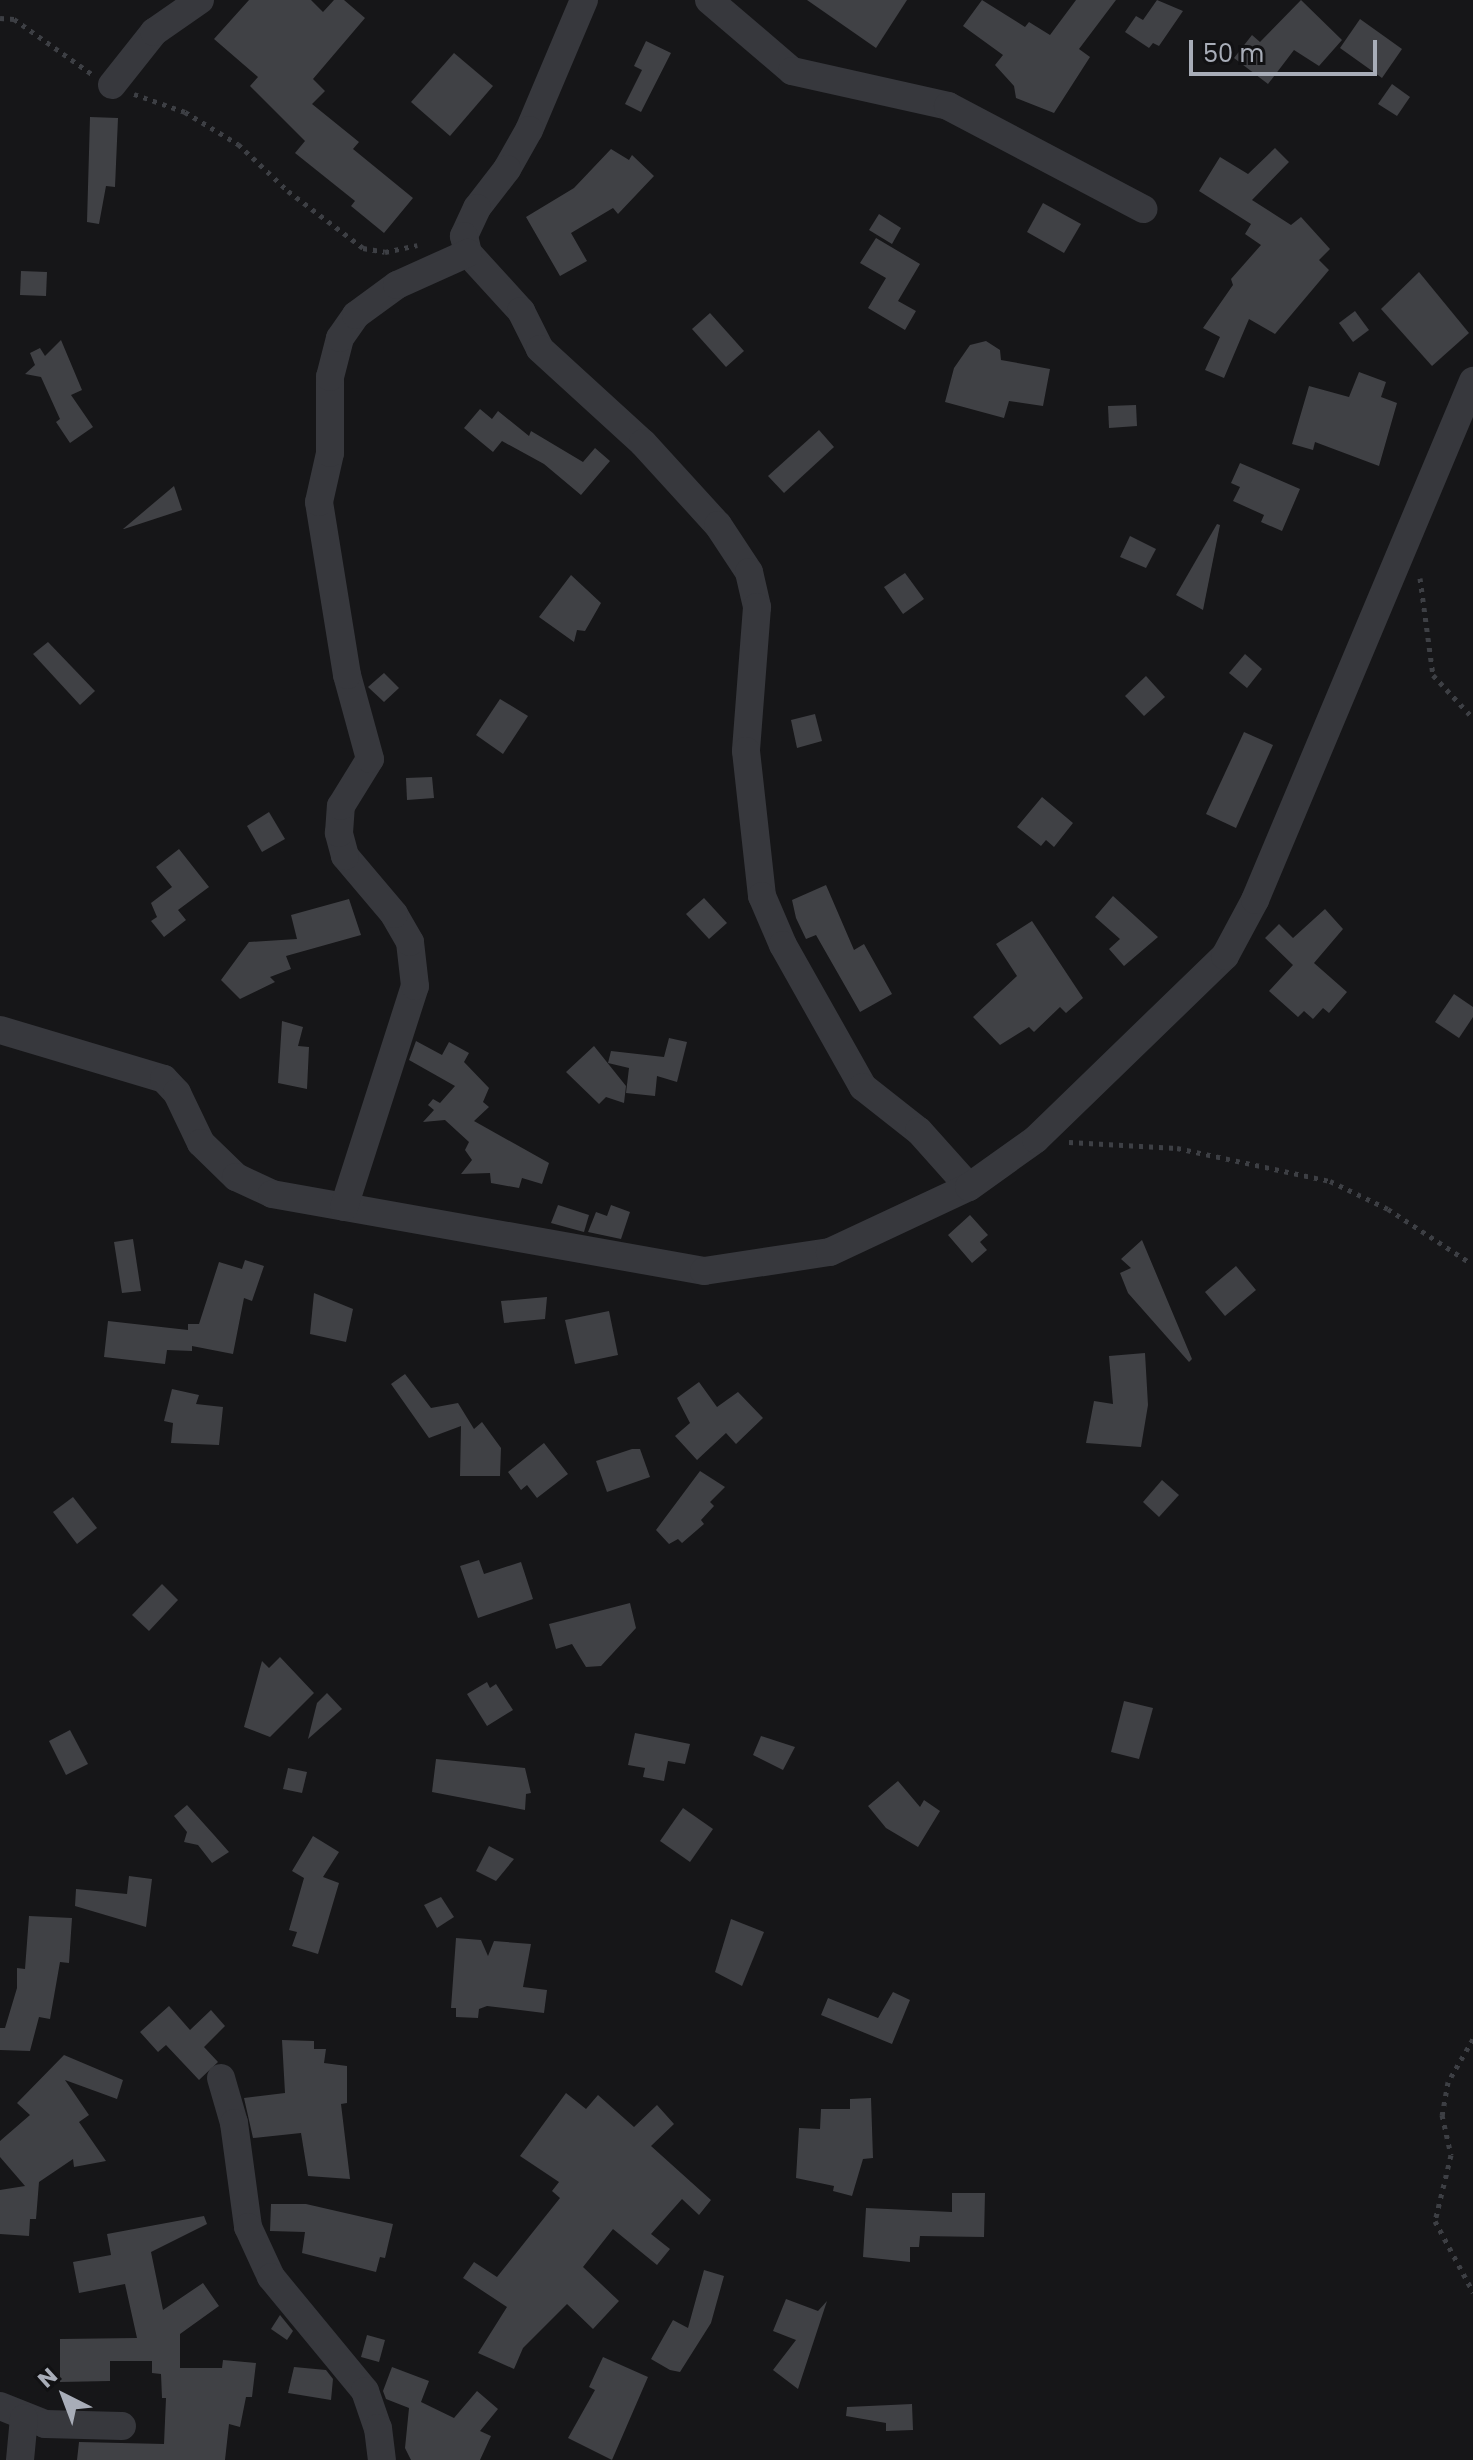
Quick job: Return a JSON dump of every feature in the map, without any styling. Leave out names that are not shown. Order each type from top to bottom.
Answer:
[{"type":"street","points":[[112,85],[154,32],[200,0]]},
{"type":"street","points":[[344,1207],[415,986],[410,942],[394,914],[345,856],[339,833],[341,806],[370,759],[347,675],[319,502],[330,453],[330,377],[340,338],[356,315],[397,285],[466,245],[477,208],[507,169],[529,130],[584,0]]},
{"type":"street","points":[[709,0],[792,71],[948,106],[1143,209]]},
{"type":"street","points":[[466,245],[521,311],[540,349],[643,443],[718,525],[749,572],[757,607],[746,751],[762,896],[783,945],[863,1087],[919,1131],[969,1187]]},
{"type":"street","points":[[0,1030],[164,1079],[177,1093],[201,1143],[236,1177],[272,1194],[704,1271],[830,1252],[969,1187],[1036,1139],[1225,956],[1255,900],[1473,381]]},
{"type":"street","points":[[221,2078],[234,2123],[248,2227],[271,2277],[365,2391],[378,2428],[382,2460]]},
{"type":"street","points":[[20,2460],[12,2412],[45,2424],[122,2426]]},
{"type":"path","points":[[0,18],[14,19],[72,66],[112,85],[185,112],[238,144],[288,191],[363,248],[385,252],[466,245]]},
{"type":"path","points":[[1418,563],[1433,675],[1473,718]]},
{"type":"path","points":[[1036,1139],[1177,1148],[1330,1181],[1388,1209],[1469,1262]]},
{"type":"path","points":[[1473,2039],[1448,2082],[1442,2115],[1451,2155],[1435,2221],[1473,2292]]},
{"type":"building","points":[[249,0],[311,0],[323,12],[334,0],[344,0],[365,18],[313,79],[325,91],[312,104],[359,142],[353,149],[413,198],[384,233],[351,206],[355,201],[295,153],[305,141],[250,86],[258,77],[214,39]]},
{"type":"building","points":[[807,0],[907,0],[876,48]]},
{"type":"building","points":[[982,0],[1025,27],[1029,22],[1050,35],[1076,0],[1116,0],[1079,49],[1090,57],[1054,113],[1016,98],[1014,86],[995,65],[1003,55],[963,26]]},
{"type":"building","points":[[1157,0],[1183,11],[1159,46],[1153,43],[1149,48],[1125,32],[1136,16],[1143,20]]},
{"type":"building","points":[[1301,0],[1342,40],[1319,66],[1294,50],[1268,84],[1234,58],[1252,35],[1260,42]]},
{"type":"building","points":[[1360,19],[1402,49],[1382,78],[1340,48]]},
{"type":"building","points":[[646,41],[671,53],[641,112],[625,104],[642,70],[634,66]]},
{"type":"building","points":[[454,53],[493,86],[450,136],[411,102]]},
{"type":"building","points":[[1392,84],[1410,97],[1397,116],[1378,104]]},
{"type":"building","points":[[90,117],[118,118],[115,187],[106,186],[99,224],[87,222]]},
{"type":"building","points":[[1275,148],[1289,162],[1252,200],[1291,225],[1301,217],[1330,249],[1319,260],[1329,270],[1275,334],[1249,319],[1224,378],[1205,370],[1220,337],[1203,328],[1233,285],[1231,279],[1261,245],[1245,234],[1251,224],[1199,191],[1220,157],[1248,174]]},
{"type":"building","points":[[611,149],[629,160],[632,155],[654,176],[618,214],[613,208],[571,233],[587,261],[560,276],[526,217],[574,188]]},
{"type":"building","points":[[1043,203],[1081,224],[1064,253],[1027,232]]},
{"type":"building","points":[[879,214],[901,228],[892,244],[869,230]]},
{"type":"building","points":[[876,238],[920,264],[898,301],[916,311],[905,330],[868,308],[886,278],[860,263]]},
{"type":"building","points":[[21,271],[47,272],[46,296],[20,295]]},
{"type":"building","points":[[1419,272],[1469,333],[1432,366],[1381,309]]},
{"type":"building","points":[[1355,311],[1369,330],[1353,342],[1339,323]]},
{"type":"building","points":[[710,313],[744,351],[726,367],[692,329]]},
{"type":"building","points":[[61,340],[82,390],[71,395],[93,427],[70,443],[56,422],[60,419],[41,377],[25,374],[35,365],[30,353],[40,348],[45,356]]},
{"type":"building","points":[[986,341],[1000,350],[1001,360],[1050,369],[1043,406],[1009,401],[1004,418],[945,402],[954,368],[970,345]]},
{"type":"building","points":[[1359,372],[1386,382],[1381,397],[1397,403],[1379,466],[1315,442],[1313,450],[1292,444],[1309,386],[1349,397]]},
{"type":"building","points":[[1136,405],[1137,426],[1109,428],[1108,406]]},
{"type":"building","points":[[480,409],[492,419],[498,411],[529,436],[531,431],[583,462],[595,448],[610,461],[581,495],[544,464],[502,441],[493,452],[464,428]]},
{"type":"building","points":[[819,430],[834,447],[784,493],[768,476]]},
{"type":"building","points":[[1240,463],[1300,489],[1282,531],[1261,522],[1264,515],[1233,501],[1240,487],[1231,483]]},
{"type":"building","points":[[174,486],[182,510],[123,529]]},
{"type":"building","points":[[1217,524],[1220,525],[1203,610],[1176,595]]},
{"type":"building","points":[[1130,536],[1156,549],[1146,568],[1120,557]]},
{"type":"building","points":[[905,573],[924,599],[903,614],[884,587]]},
{"type":"building","points":[[571,575],[601,603],[585,631],[577,630],[574,642],[539,617]]},
{"type":"building","points":[[48,642],[95,691],[80,705],[33,654]]},
{"type":"building","points":[[1245,654],[1262,669],[1247,688],[1229,673]]},
{"type":"building","points":[[384,673],[399,688],[384,702],[368,687]]},
{"type":"building","points":[[1146,676],[1165,697],[1144,716],[1125,696]]},
{"type":"building","points":[[500,699],[528,716],[503,754],[476,735]]},
{"type":"building","points":[[815,714],[822,741],[797,748],[791,720]]},
{"type":"building","points":[[1244,732],[1273,745],[1236,828],[1206,814]]},
{"type":"building","points":[[432,777],[434,798],[407,800],[406,778]]},
{"type":"building","points":[[1042,797],[1073,823],[1054,847],[1046,840],[1041,846],[1017,827]]},
{"type":"building","points":[[269,812],[285,839],[262,852],[247,826]]},
{"type":"building","points":[[179,849],[209,887],[178,910],[186,920],[164,937],[151,921],[157,917],[151,903],[172,887],[156,867]]},
{"type":"building","points":[[826,885],[854,950],[864,944],[892,994],[860,1012],[816,935],[806,939],[796,918],[792,900]]},
{"type":"building","points":[[1113,896],[1158,937],[1124,966],[1109,949],[1120,939],[1095,917]]},
{"type":"building","points":[[704,898],[727,923],[709,939],[686,914]]},
{"type":"building","points":[[349,899],[361,935],[286,956],[291,969],[270,977],[275,982],[240,999],[221,980],[249,942],[297,939],[291,915]]},
{"type":"building","points":[[1325,909],[1343,929],[1314,963],[1347,992],[1329,1013],[1323,1008],[1313,1019],[1304,1011],[1298,1017],[1269,991],[1293,965],[1265,938],[1279,924],[1293,938]]},
{"type":"building","points":[[1032,921],[1083,998],[1066,1013],[1060,1007],[1034,1032],[1029,1027],[1000,1045],[973,1017],[1017,976],[996,944]]},
{"type":"building","points":[[1454,994],[1473,1007],[1473,1017],[1459,1038],[1435,1022]]},
{"type":"building","points":[[282,1021],[303,1027],[298,1046],[309,1047],[307,1089],[278,1083]]},
{"type":"building","points":[[669,1038],[687,1042],[677,1082],[657,1076],[655,1096],[626,1093],[629,1068],[608,1063],[611,1051],[664,1057]]},
{"type":"building","points":[[416,1041],[442,1055],[449,1042],[469,1053],[464,1062],[489,1088],[483,1102],[489,1107],[474,1121],[549,1163],[542,1184],[522,1178],[519,1188],[491,1183],[490,1173],[461,1174],[472,1160],[465,1150],[469,1142],[445,1120],[423,1122],[434,1110],[428,1105],[433,1099],[440,1103],[455,1086],[409,1060]]},
{"type":"building","points":[[594,1046],[626,1086],[624,1103],[606,1097],[599,1104],[566,1072]]},
{"type":"building","points":[[558,1205],[589,1215],[584,1232],[551,1223]]},
{"type":"building","points":[[611,1205],[630,1212],[621,1239],[588,1232],[596,1212],[607,1216]]},
{"type":"building","points":[[970,1215],[988,1235],[980,1242],[987,1250],[972,1263],[948,1235]]},
{"type":"building","points":[[133,1239],[141,1291],[122,1293],[114,1242]]},
{"type":"building","points":[[1142,1240],[1192,1359],[1189,1362],[1128,1293],[1120,1273],[1131,1268],[1121,1259]]},
{"type":"building","points":[[245,1260],[264,1266],[252,1301],[244,1298],[233,1354],[192,1346],[192,1351],[167,1350],[165,1364],[104,1357],[108,1321],[188,1330],[188,1324],[199,1324],[219,1262],[242,1269]]},
{"type":"building","points":[[1236,1266],[1256,1290],[1225,1316],[1205,1292]]},
{"type":"building","points":[[314,1293],[353,1309],[346,1342],[310,1334]]},
{"type":"building","points":[[547,1297],[545,1319],[504,1323],[501,1301]]},
{"type":"building","points":[[609,1311],[618,1355],[575,1364],[565,1320]]},
{"type":"building","points":[[1145,1353],[1148,1405],[1141,1447],[1086,1443],[1094,1401],[1113,1404],[1109,1356]]},
{"type":"building","points":[[405,1374],[431,1408],[458,1403],[474,1429],[482,1422],[501,1448],[500,1476],[460,1476],[461,1426],[429,1438],[391,1384]]},
{"type":"building","points":[[699,1382],[717,1407],[738,1392],[763,1418],[736,1444],[726,1433],[697,1460],[675,1436],[690,1423],[677,1398]]},
{"type":"building","points":[[172,1389],[199,1395],[196,1404],[223,1407],[219,1445],[171,1443],[173,1423],[164,1421]]},
{"type":"building","points":[[544,1443],[568,1474],[537,1498],[527,1485],[521,1490],[508,1472]]},
{"type":"building","points":[[640,1449],[650,1477],[607,1492],[596,1461]]},
{"type":"building","points":[[700,1471],[725,1487],[710,1502],[714,1506],[701,1520],[704,1524],[682,1543],[678,1539],[669,1544],[656,1530]]},
{"type":"building","points":[[1162,1480],[1179,1495],[1159,1517],[1143,1502]]},
{"type":"building","points":[[73,1497],[97,1528],[77,1544],[53,1512]]},
{"type":"building","points":[[479,1560],[484,1574],[521,1562],[533,1599],[478,1618],[460,1566]]},
{"type":"building","points":[[162,1584],[178,1600],[149,1631],[132,1615]]},
{"type":"building","points":[[630,1603],[636,1628],[601,1666],[586,1667],[572,1644],[556,1649],[549,1624]]},
{"type":"building","points":[[280,1657],[314,1693],[270,1737],[244,1727],[262,1661],[269,1668]]},
{"type":"building","points":[[487,1682],[490,1688],[496,1684],[513,1710],[487,1726],[467,1694]]},
{"type":"building","points":[[327,1693],[342,1709],[308,1739],[317,1703]]},
{"type":"building","points":[[1124,1701],[1153,1708],[1139,1759],[1111,1752]]},
{"type":"building","points":[[70,1730],[88,1764],[66,1775],[49,1741]]},
{"type":"building","points":[[635,1733],[690,1744],[685,1764],[668,1761],[664,1781],[643,1777],[645,1768],[628,1765]]},
{"type":"building","points":[[761,1736],[795,1747],[783,1770],[753,1755]]},
{"type":"building","points":[[436,1759],[525,1768],[531,1793],[526,1794],[525,1810],[432,1792]]},
{"type":"building","points":[[288,1768],[307,1772],[302,1793],[283,1789]]},
{"type":"building","points":[[898,1781],[920,1807],[924,1800],[940,1811],[918,1847],[886,1828],[868,1806]]},
{"type":"building","points":[[187,1805],[229,1852],[212,1863],[198,1845],[184,1842],[187,1832],[174,1816]]},
{"type":"building","points":[[683,1808],[713,1829],[690,1862],[660,1841]]},
{"type":"building","points":[[313,1836],[339,1852],[323,1877],[339,1883],[318,1954],[292,1946],[297,1932],[289,1930],[304,1878],[292,1871]]},
{"type":"building","points":[[489,1846],[514,1859],[496,1881],[476,1871]]},
{"type":"building","points":[[129,1876],[152,1879],[146,1927],[75,1906],[76,1889],[127,1894]]},
{"type":"building","points":[[441,1897],[454,1917],[437,1928],[424,1905]]},
{"type":"building","points":[[29,1916],[72,1918],[69,1963],[60,1962],[50,2019],[39,2017],[30,2051],[0,2050],[0,2028],[5,2028],[17,1988],[17,1968],[25,1969]]},
{"type":"building","points":[[731,1919],[764,1932],[742,1986],[715,1972]]},
{"type":"building","points":[[456,1938],[481,1940],[488,1956],[494,1941],[531,1944],[523,1987],[547,1990],[544,2013],[487,2006],[479,2009],[478,2018],[456,2017],[456,2008],[451,2008]]},
{"type":"building","points":[[893,1992],[910,2000],[892,2044],[821,2015],[828,1998],[878,2018]]},
{"type":"building","points":[[169,2006],[190,2030],[211,2010],[225,2026],[204,2047],[218,2062],[199,2080],[166,2045],[158,2052],[140,2032]]},
{"type":"building","points":[[282,2040],[314,2041],[314,2049],[326,2049],[324,2063],[347,2066],[347,2103],[341,2104],[350,2179],[308,2176],[301,2133],[253,2138],[244,2098],[285,2093]]},
{"type":"building","points":[[64,2055],[123,2080],[117,2099],[65,2080],[89,2115],[79,2122],[106,2161],[74,2167],[73,2159],[39,2182],[36,2219],[30,2219],[29,2236],[0,2234],[0,2190],[25,2186],[0,2157],[0,2141],[30,2115],[17,2103]]},
{"type":"building","points":[[566,2093],[586,2109],[598,2095],[634,2127],[657,2105],[674,2124],[651,2146],[711,2200],[699,2215],[682,2199],[651,2234],[670,2249],[657,2265],[613,2229],[583,2267],[619,2301],[593,2329],[567,2304],[523,2348],[514,2369],[478,2353],[507,2307],[463,2278],[474,2262],[497,2277],[560,2198],[552,2191],[559,2182],[520,2156]]},
{"type":"building","points":[[871,2098],[873,2158],[863,2159],[852,2196],[833,2191],[834,2186],[796,2178],[799,2128],[820,2129],[821,2109],[850,2109],[850,2099]]},
{"type":"building","points":[[952,2193],[985,2193],[984,2237],[920,2236],[919,2247],[910,2247],[910,2262],[863,2257],[866,2208],[952,2212]]},
{"type":"building","points":[[271,2204],[306,2204],[393,2224],[385,2258],[380,2257],[376,2272],[302,2253],[305,2232],[270,2231]]},
{"type":"building","points":[[204,2216],[207,2224],[151,2252],[163,2310],[203,2283],[219,2306],[180,2334],[180,2368],[222,2368],[223,2360],[256,2363],[252,2397],[246,2397],[240,2427],[229,2424],[225,2460],[77,2460],[79,2442],[164,2444],[166,2398],[162,2398],[161,2374],[152,2373],[152,2361],[110,2361],[110,2381],[60,2382],[60,2339],[137,2338],[125,2284],[79,2293],[73,2262],[111,2255],[107,2234]]},
{"type":"building","points":[[704,2270],[724,2276],[711,2323],[680,2372],[670,2370],[651,2359],[673,2320],[688,2328]]},
{"type":"building","points":[[786,2299],[818,2311],[827,2301],[798,2389],[773,2370],[796,2340],[773,2331]]},
{"type":"building","points":[[280,2315],[293,2331],[287,2340],[271,2329]]},
{"type":"building","points":[[367,2335],[385,2340],[379,2362],[361,2357]]},
{"type":"building","points":[[603,2357],[648,2377],[612,2460],[568,2438],[595,2390],[589,2387]]},
{"type":"building","points":[[294,2367],[326,2370],[333,2379],[331,2400],[288,2393]]},
{"type":"building","points":[[392,2367],[429,2381],[421,2402],[454,2418],[477,2391],[498,2409],[480,2431],[491,2436],[480,2460],[411,2460],[405,2448],[409,2408],[386,2399],[383,2391]]},
{"type":"building","points":[[912,2404],[913,2430],[886,2431],[886,2423],[846,2416],[847,2407]]}]
